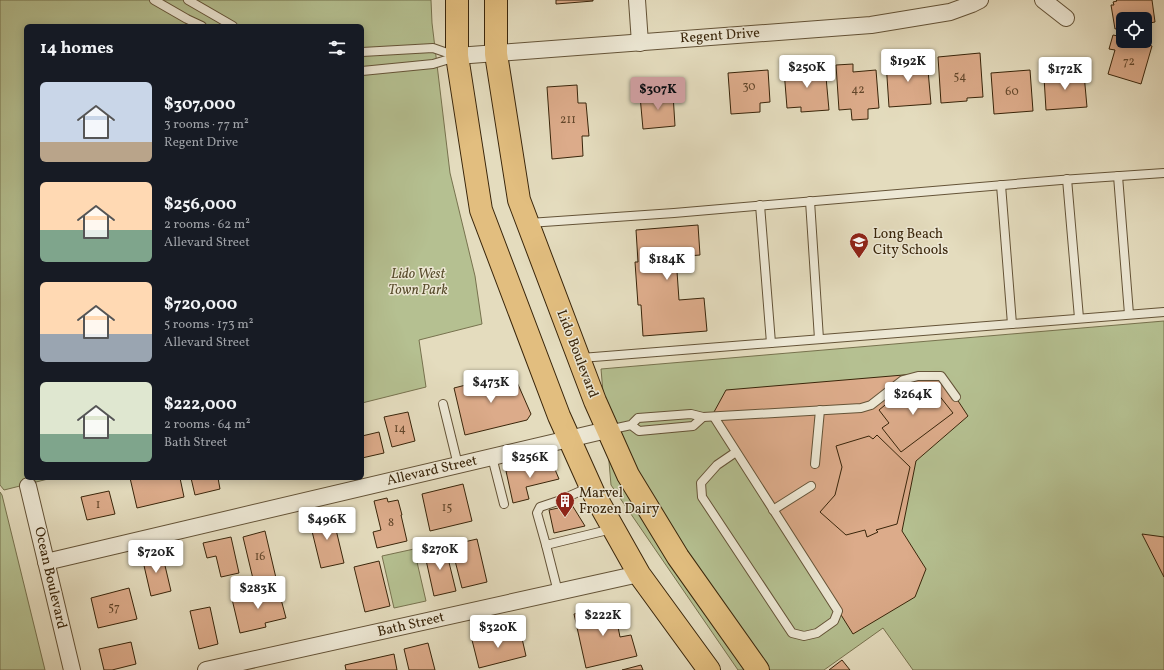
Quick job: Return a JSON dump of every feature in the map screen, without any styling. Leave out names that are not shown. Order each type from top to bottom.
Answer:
[{"type":"highway","points":[[457,0],[457,56],[481,210],[559,416],[590,486],[639,574],[709,670]]},
{"type":"highway","name":"Lido Boulevard","points":[[496,0],[496,54],[519,200],[607,430],[628,476],[678,557],[758,670]]},
{"type":"street","points":[[637,0],[640,43]]},
{"type":"street","name":"Regent Drive","points":[[457,56],[871,25],[950,12],[980,0]]},
{"type":"street","points":[[1043,0],[1066,18]]},
{"type":"street","name":"Allevard Street","points":[[46,562],[607,430]]},
{"type":"street","name":"Ocean Boulevard","points":[[28,486],[72,670]]},
{"type":"street","name":"Bath Street","points":[[206,670],[639,574]]},
{"type":"lane","points":[[154,0],[198,24]]},
{"type":"lane","points":[[188,0],[230,24]]},
{"type":"lane","points":[[364,52],[433,48],[457,56]]},
{"type":"lane","points":[[364,71],[433,64],[457,56]]},
{"type":"lane","points":[[528,223],[666,213],[1067,179],[1164,173]]},
{"type":"lane","points":[[1118,176],[1129,314]]},
{"type":"lane","points":[[1067,179],[1079,318]]},
{"type":"lane","points":[[1001,185],[1012,324]]},
{"type":"lane","points":[[810,201],[819,340]]},
{"type":"lane","points":[[760,205],[771,343]]},
{"type":"lane","points":[[579,358],[1164,312]]},
{"type":"lane","points":[[607,430],[631,425],[638,418],[691,414],[703,417],[714,417],[860,408],[871,405],[903,380],[918,376],[941,376],[956,397]]},
{"type":"lane","points":[[443,404],[458,465]]},
{"type":"lane","points":[[816,464],[820,410]]},
{"type":"lane","points":[[631,425],[639,431],[693,426],[703,417]]},
{"type":"lane","points":[[714,417],[838,611],[834,621],[817,633],[804,636],[792,633],[702,497],[701,483],[717,465],[736,452]]},
{"type":"lane","points":[[492,457],[504,504]]},
{"type":"lane","points":[[558,592],[537,513],[540,507],[558,501],[590,486]]},
{"type":"lane","points":[[773,510],[811,486]]},
{"type":"lane","points":[[546,546],[613,528]]},
{"type":"green space","name":"Lido West Town Park","points":[[0,0],[431,0],[432,23],[450,173],[475,276],[482,324],[419,340],[426,387],[364,402],[364,24],[24,24],[24,480],[44,480],[4,490],[0,485]]},
{"type":"green space","points":[[1164,321],[1164,670],[913,670],[883,628],[824,670],[738,670],[611,485],[601,369]]},
{"type":"green space","points":[[0,492],[2,495],[45,670],[0,670]]},
{"type":"green space","points":[[414,549],[426,601],[394,608],[382,556]]},
{"type":"building","points":[[556,0],[593,0],[593,1],[556,4]]},
{"type":"building","points":[[1116,0],[1152,0],[1155,22],[1152,23],[1152,12],[1116,12],[1115,29],[1111,5],[1114,5],[1113,2],[1117,1]]},
{"type":"building","points":[[1113,35],[1116,36],[1116,48],[1151,48],[1141,84],[1108,74],[1115,50],[1109,49]]},
{"type":"building","points":[[980,53],[983,97],[967,98],[967,101],[941,103],[938,57]]},
{"type":"building","points":[[927,59],[931,104],[889,107],[886,62]]},
{"type":"building","points":[[853,64],[853,72],[876,70],[879,108],[868,109],[868,119],[852,120],[851,109],[839,110],[836,65]]},
{"type":"building","points":[[825,66],[829,110],[801,112],[801,107],[787,108],[784,70]]},
{"type":"building","points":[[768,70],[770,102],[760,103],[760,112],[731,114],[728,73]]},
{"type":"building","points":[[1030,70],[1033,111],[994,114],[991,73]]},
{"type":"building","points":[[1072,71],[1072,74],[1084,74],[1087,107],[1046,110],[1044,77],[1057,76],[1057,72]]},
{"type":"building","points":[[577,85],[578,103],[586,103],[589,136],[582,136],[583,156],[552,159],[547,87]]},
{"type":"building","points":[[673,94],[675,126],[643,129],[640,96]]},
{"type":"building","points":[[698,225],[700,255],[676,257],[679,300],[704,298],[707,331],[643,336],[641,305],[638,305],[635,262],[638,262],[636,230]]},
{"type":"building","points":[[939,372],[968,416],[916,461],[902,531],[926,569],[915,597],[853,634],[714,412],[726,390]]},
{"type":"building","points":[[513,373],[531,414],[527,420],[465,435],[454,388]]},
{"type":"building","points":[[912,383],[922,398],[934,389],[953,413],[901,452],[882,428],[889,423],[879,410]]},
{"type":"building","points":[[408,412],[415,441],[392,447],[384,417]]},
{"type":"building","points":[[379,432],[384,453],[364,458],[364,436]]},
{"type":"building","points":[[877,435],[910,467],[897,524],[876,530],[878,532],[867,537],[865,530],[846,535],[820,512],[835,495],[842,467],[836,446],[869,436],[873,439]]},
{"type":"building","points":[[551,460],[559,479],[526,487],[529,499],[513,503],[506,471]]},
{"type":"building","points":[[130,480],[180,480],[184,497],[137,508]]},
{"type":"building","points":[[191,480],[218,480],[220,489],[195,495]]},
{"type":"building","points":[[463,484],[472,521],[430,531],[422,494]]},
{"type":"building","points":[[109,491],[115,514],[87,520],[81,497]]},
{"type":"building","points":[[387,498],[388,502],[398,500],[407,541],[377,548],[373,532],[381,530],[374,501]]},
{"type":"building","name":"Marvel Frozen Dairy","points":[[572,505],[585,526],[554,533],[549,510]]},
{"type":"building","points":[[332,513],[344,563],[321,568],[309,519]]},
{"type":"building","points":[[265,531],[276,578],[254,583],[243,537]]},
{"type":"building","points":[[1142,534],[1164,537],[1164,577]]},
{"type":"building","points":[[231,537],[239,573],[221,577],[216,556],[207,558],[203,543]]},
{"type":"building","points":[[477,539],[487,582],[462,588],[451,545]]},
{"type":"building","points":[[445,546],[456,591],[434,596],[424,551]]},
{"type":"building","points":[[162,553],[171,591],[151,596],[142,557]]},
{"type":"building","points":[[379,561],[390,606],[365,612],[354,567]]},
{"type":"building","points":[[129,588],[137,619],[98,628],[91,598]]},
{"type":"building","points":[[278,588],[286,618],[265,623],[266,627],[240,633],[232,599]]},
{"type":"building","points":[[617,604],[622,626],[618,627],[620,637],[631,635],[637,656],[586,668],[574,614]]},
{"type":"building","points":[[210,607],[218,644],[199,649],[190,611]]},
{"type":"building","points":[[501,633],[503,638],[521,634],[526,656],[479,668],[472,640]]},
{"type":"building","points":[[131,642],[136,664],[112,670],[104,670],[99,649]]},
{"type":"building","points":[[428,643],[435,670],[409,670],[404,649]]},
{"type":"building","points":[[394,654],[397,670],[346,670],[345,665]]},
{"type":"building","points":[[842,660],[850,670],[829,670]]},
{"type":"building","points":[[641,665],[643,670],[622,670]]},
{"type":"place","name":"Long Beach City Schools","points":[[859,259]]},
{"type":"place","name":"Marvel Frozen Dairy","points":[[565,518]]}]
